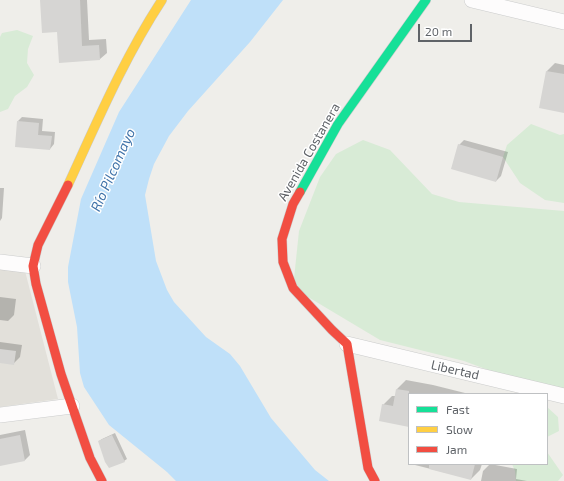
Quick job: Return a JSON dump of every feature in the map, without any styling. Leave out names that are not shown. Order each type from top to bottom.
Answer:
[{"type":"street","points":[[102,481],[90,458],[59,367],[36,284],[33,266],[38,245],[107,100],[149,20],[162,0]]},
{"type":"street","name":"Avenida Costanera","points":[[347,344],[293,288],[283,262],[282,239],[292,204],[338,124],[426,0]]},
{"type":"street","points":[[472,0],[564,22]]},
{"type":"street","points":[[0,262],[33,266]]},
{"type":"street","points":[[347,344],[368,468],[375,481]]},
{"type":"street","name":"Libertad","points":[[347,344],[564,396]]},
{"type":"street","points":[[0,415],[72,406]]},
{"type":"shaded area","points":[[0,268],[25,271],[58,399],[0,407]]},
{"type":"green space","points":[[17,30],[33,36],[28,49],[27,63],[34,75],[27,87],[15,96],[8,109],[0,112],[0,37],[2,33]]},
{"type":"green space","points":[[531,124],[560,135],[564,134],[564,203],[545,200],[520,183],[503,157],[507,145]]},
{"type":"green space","points":[[363,140],[390,150],[432,194],[459,202],[564,211],[564,389],[523,383],[464,361],[380,340],[293,288],[299,231],[320,177],[336,154]]},
{"type":"green space","points":[[548,408],[558,417],[559,431],[548,436]]},
{"type":"green space","points":[[548,453],[563,475],[558,481],[516,481],[515,471],[512,465],[548,465]]},
{"type":"water","name":"Río Pilcomayo","points":[[191,0],[283,0],[250,42],[188,111],[169,136],[154,164],[145,195],[156,261],[167,290],[174,302],[206,337],[230,354],[240,366],[271,418],[315,470],[329,481],[176,481],[109,425],[84,387],[80,373],[77,327],[68,282],[68,267],[81,199],[119,112]]},
{"type":"building","points":[[40,0],[80,0],[82,46],[99,45],[100,60],[59,63],[57,32],[42,33]]},
{"type":"building","points":[[546,71],[564,74],[564,113],[539,108]]},
{"type":"building","points":[[17,121],[39,123],[38,135],[52,136],[50,150],[15,147]]},
{"type":"building","points":[[458,144],[503,157],[496,182],[451,169]]},
{"type":"building","points":[[0,349],[16,351],[14,365],[0,363]]},
{"type":"building","points":[[396,389],[409,391],[408,427],[379,421],[382,404],[393,406]]},
{"type":"building","points":[[20,435],[25,461],[0,466],[0,439]]},
{"type":"building","points":[[112,435],[125,462],[109,468],[105,462],[98,441]]},
{"type":"building","points":[[429,465],[475,465],[471,480],[429,469]]},
{"type":"traffic: fast","points":[[300,192],[338,124],[426,0]]},
{"type":"traffic: slow","points":[[68,185],[123,67],[162,0]]},
{"type":"traffic: jam","points":[[68,185],[38,245],[33,266],[36,284],[61,374],[90,458],[102,481]]},
{"type":"traffic: jam","points":[[300,192],[293,204],[282,239],[283,262],[293,288],[347,344],[368,468],[375,481]]}]
